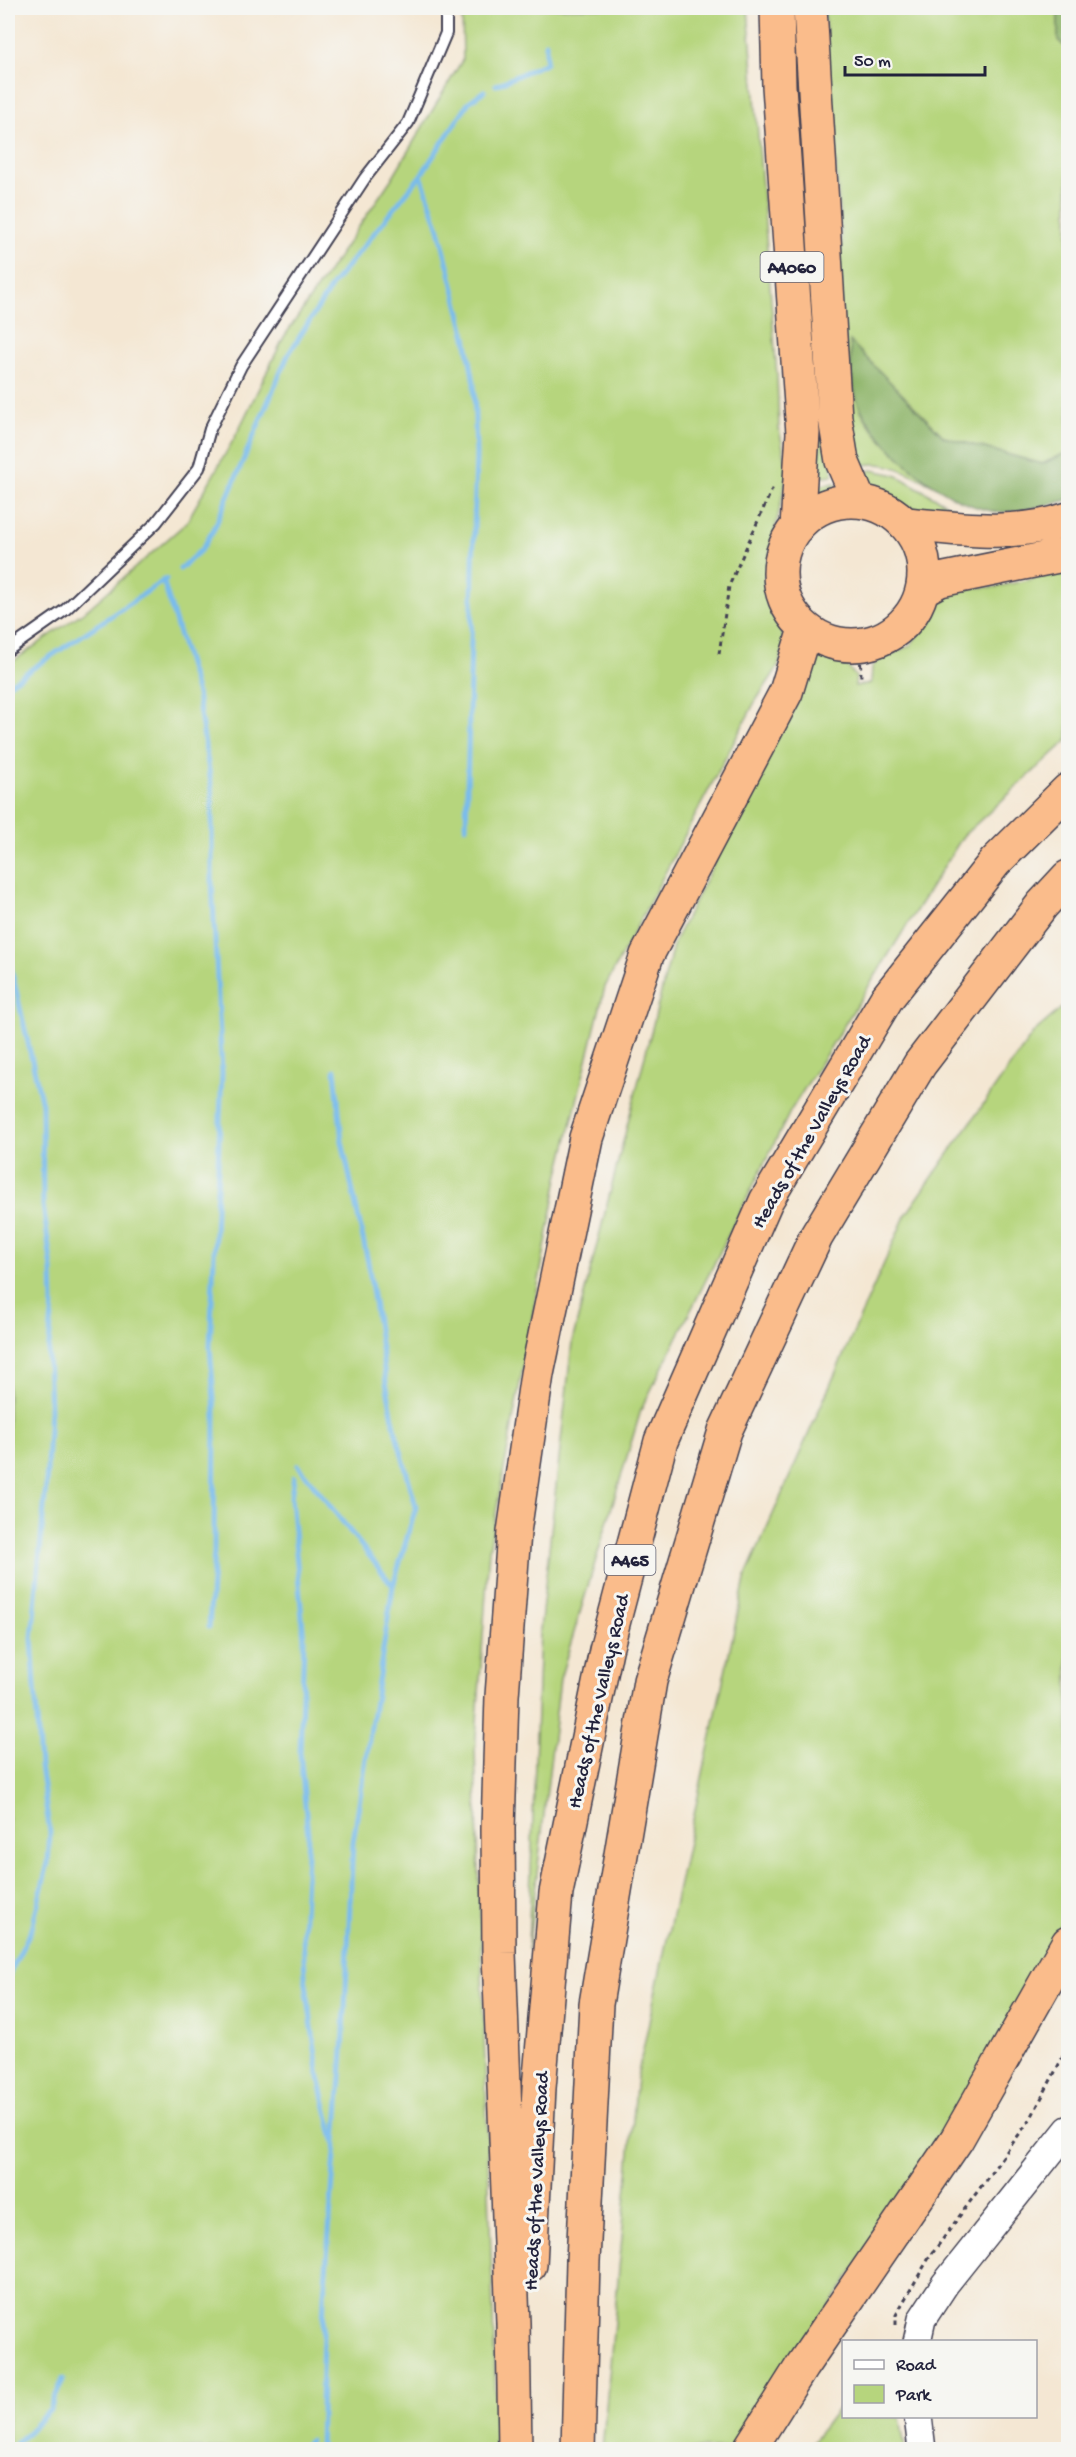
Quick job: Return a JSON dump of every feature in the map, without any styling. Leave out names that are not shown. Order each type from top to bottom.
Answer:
[{"type":"highway","name":"A4060","points":[[777,8],[779,86],[803,433],[797,527]]},
{"type":"highway","name":"A4060","points":[[810,8],[835,418],[842,461],[859,501]]},
{"type":"highway","points":[[859,501],[876,505],[892,513],[905,524],[915,538],[922,555],[924,572],[923,590],[906,621],[878,641],[860,645],[840,645],[822,639],[805,628],[788,606],[780,579],[783,551],[797,527],[814,512],[836,503],[859,501]]},
{"type":"highway","points":[[905,524],[976,531],[1016,530],[1051,525],[1068,519]]},
{"type":"highway","points":[[923,590],[940,580],[1068,554]]},
{"type":"highway","points":[[515,2450],[513,2323],[499,1953],[498,1829],[502,1696],[514,1533],[537,1374],[586,1138],[647,955],[786,692],[805,628]]},
{"type":"highway","name":"Heads of the Valleys Road","points":[[520,2450],[539,2088],[555,1893],[606,1650],[661,1441],[766,1201],[888,998],[995,862],[1068,790]]},
{"type":"highway","name":"A465","points":[[578,2450],[583,2261],[596,2004],[650,1681],[725,1431],[816,1237],[920,1064],[1042,905],[1068,877]]},
{"type":"highway","points":[[749,2450],[802,2366],[957,2139],[1068,1943]]},
{"type":"street","points":[[906,2337],[922,2319],[945,2284],[1068,2130]]},
{"type":"street","points":[[918,2418],[922,2450]]},
{"type":"lane","points":[[8,650],[73,603],[156,523],[199,468],[210,429],[241,366],[364,178],[408,123],[446,33],[446,8]]},
{"type":"path","points":[[719,654],[729,586],[740,557],[778,480]]},
{"type":"path","points":[[860,645],[861,678]]},
{"type":"path","points":[[906,2337],[897,2315],[929,2258],[1031,2118],[1068,2047]]},
{"type":"green space","points":[[462,8],[748,8],[777,376],[779,429],[788,471],[764,579],[785,643],[778,667],[755,702],[605,987],[558,1178],[489,1550],[475,1751],[496,2409],[495,2449],[8,2449],[8,665],[89,608],[186,523],[236,435],[284,337],[392,178],[463,59]]},
{"type":"green space","points":[[824,8],[1058,8],[1058,40],[1068,50],[1068,452],[1043,464],[944,437],[850,342],[856,396],[863,415],[890,449],[934,485],[888,466],[869,464],[859,466],[854,448],[834,248],[842,247]]},
{"type":"green space","points":[[1058,8],[1068,8],[1068,50],[1058,40]]},
{"type":"green space","points":[[807,309],[812,309],[833,475],[816,477]]},
{"type":"green space","points":[[850,341],[944,437],[1042,464],[1068,452],[1068,500],[1035,508],[1001,512],[981,509],[939,489],[900,458],[869,422],[856,398]]},
{"type":"green space","points":[[872,470],[896,475],[967,516],[923,511],[894,502],[870,486],[860,474]]},
{"type":"green space","points":[[835,483],[840,492],[815,500],[815,486]]},
{"type":"green space","points":[[1068,571],[1068,740],[963,836],[791,1110],[641,1410],[560,1679],[528,1950],[540,1630],[572,1342],[674,942],[797,699],[814,653],[845,663],[856,677],[855,686],[871,683],[872,667],[879,659],[910,646],[931,617],[937,602],[958,588],[996,587]]},
{"type":"green space","points":[[1068,1003],[1068,1907],[1058,1932],[976,2087],[734,2449],[602,2450],[637,2077],[746,1575],[905,1216],[1034,1032]]},
{"type":"green space","points":[[842,2402],[842,2418],[900,2418],[905,2449],[807,2449]]},
{"type":"waterway","points":[[496,85],[546,63],[546,43]]},
{"type":"waterway","points":[[180,569],[202,549],[214,529],[288,355],[333,284],[421,175],[469,102],[484,91]]},
{"type":"waterway","points":[[421,175],[439,229],[466,337],[474,383],[476,454],[466,827]]},
{"type":"waterway","points":[[8,685],[166,579]]},
{"type":"waterway","points":[[163,580],[197,694],[212,790],[212,882],[222,1073],[210,1347],[215,1412],[214,1552],[209,1627]]},
{"type":"waterway","points":[[8,955],[42,1104],[43,1205],[52,1269],[53,1305],[48,1354],[50,1410],[46,1485],[32,1639],[40,1766],[50,1833],[48,1863],[32,1928],[8,1977]]},
{"type":"waterway","points":[[320,2450],[324,2296],[343,2051],[353,1842],[393,1586],[416,1507],[395,1429],[386,1382],[368,1262],[342,1141],[335,1070]]},
{"type":"waterway","points":[[298,1465],[393,1586]]},
{"type":"waterway","points":[[294,1477],[291,1498],[304,1639],[300,1753],[308,1834],[303,1935],[305,1976],[319,2078],[334,2140]]},
{"type":"waterway","points":[[10,2450],[50,2410],[63,2379]]},
{"type":"waterway","points":[[303,2450],[310,2440]]}]
